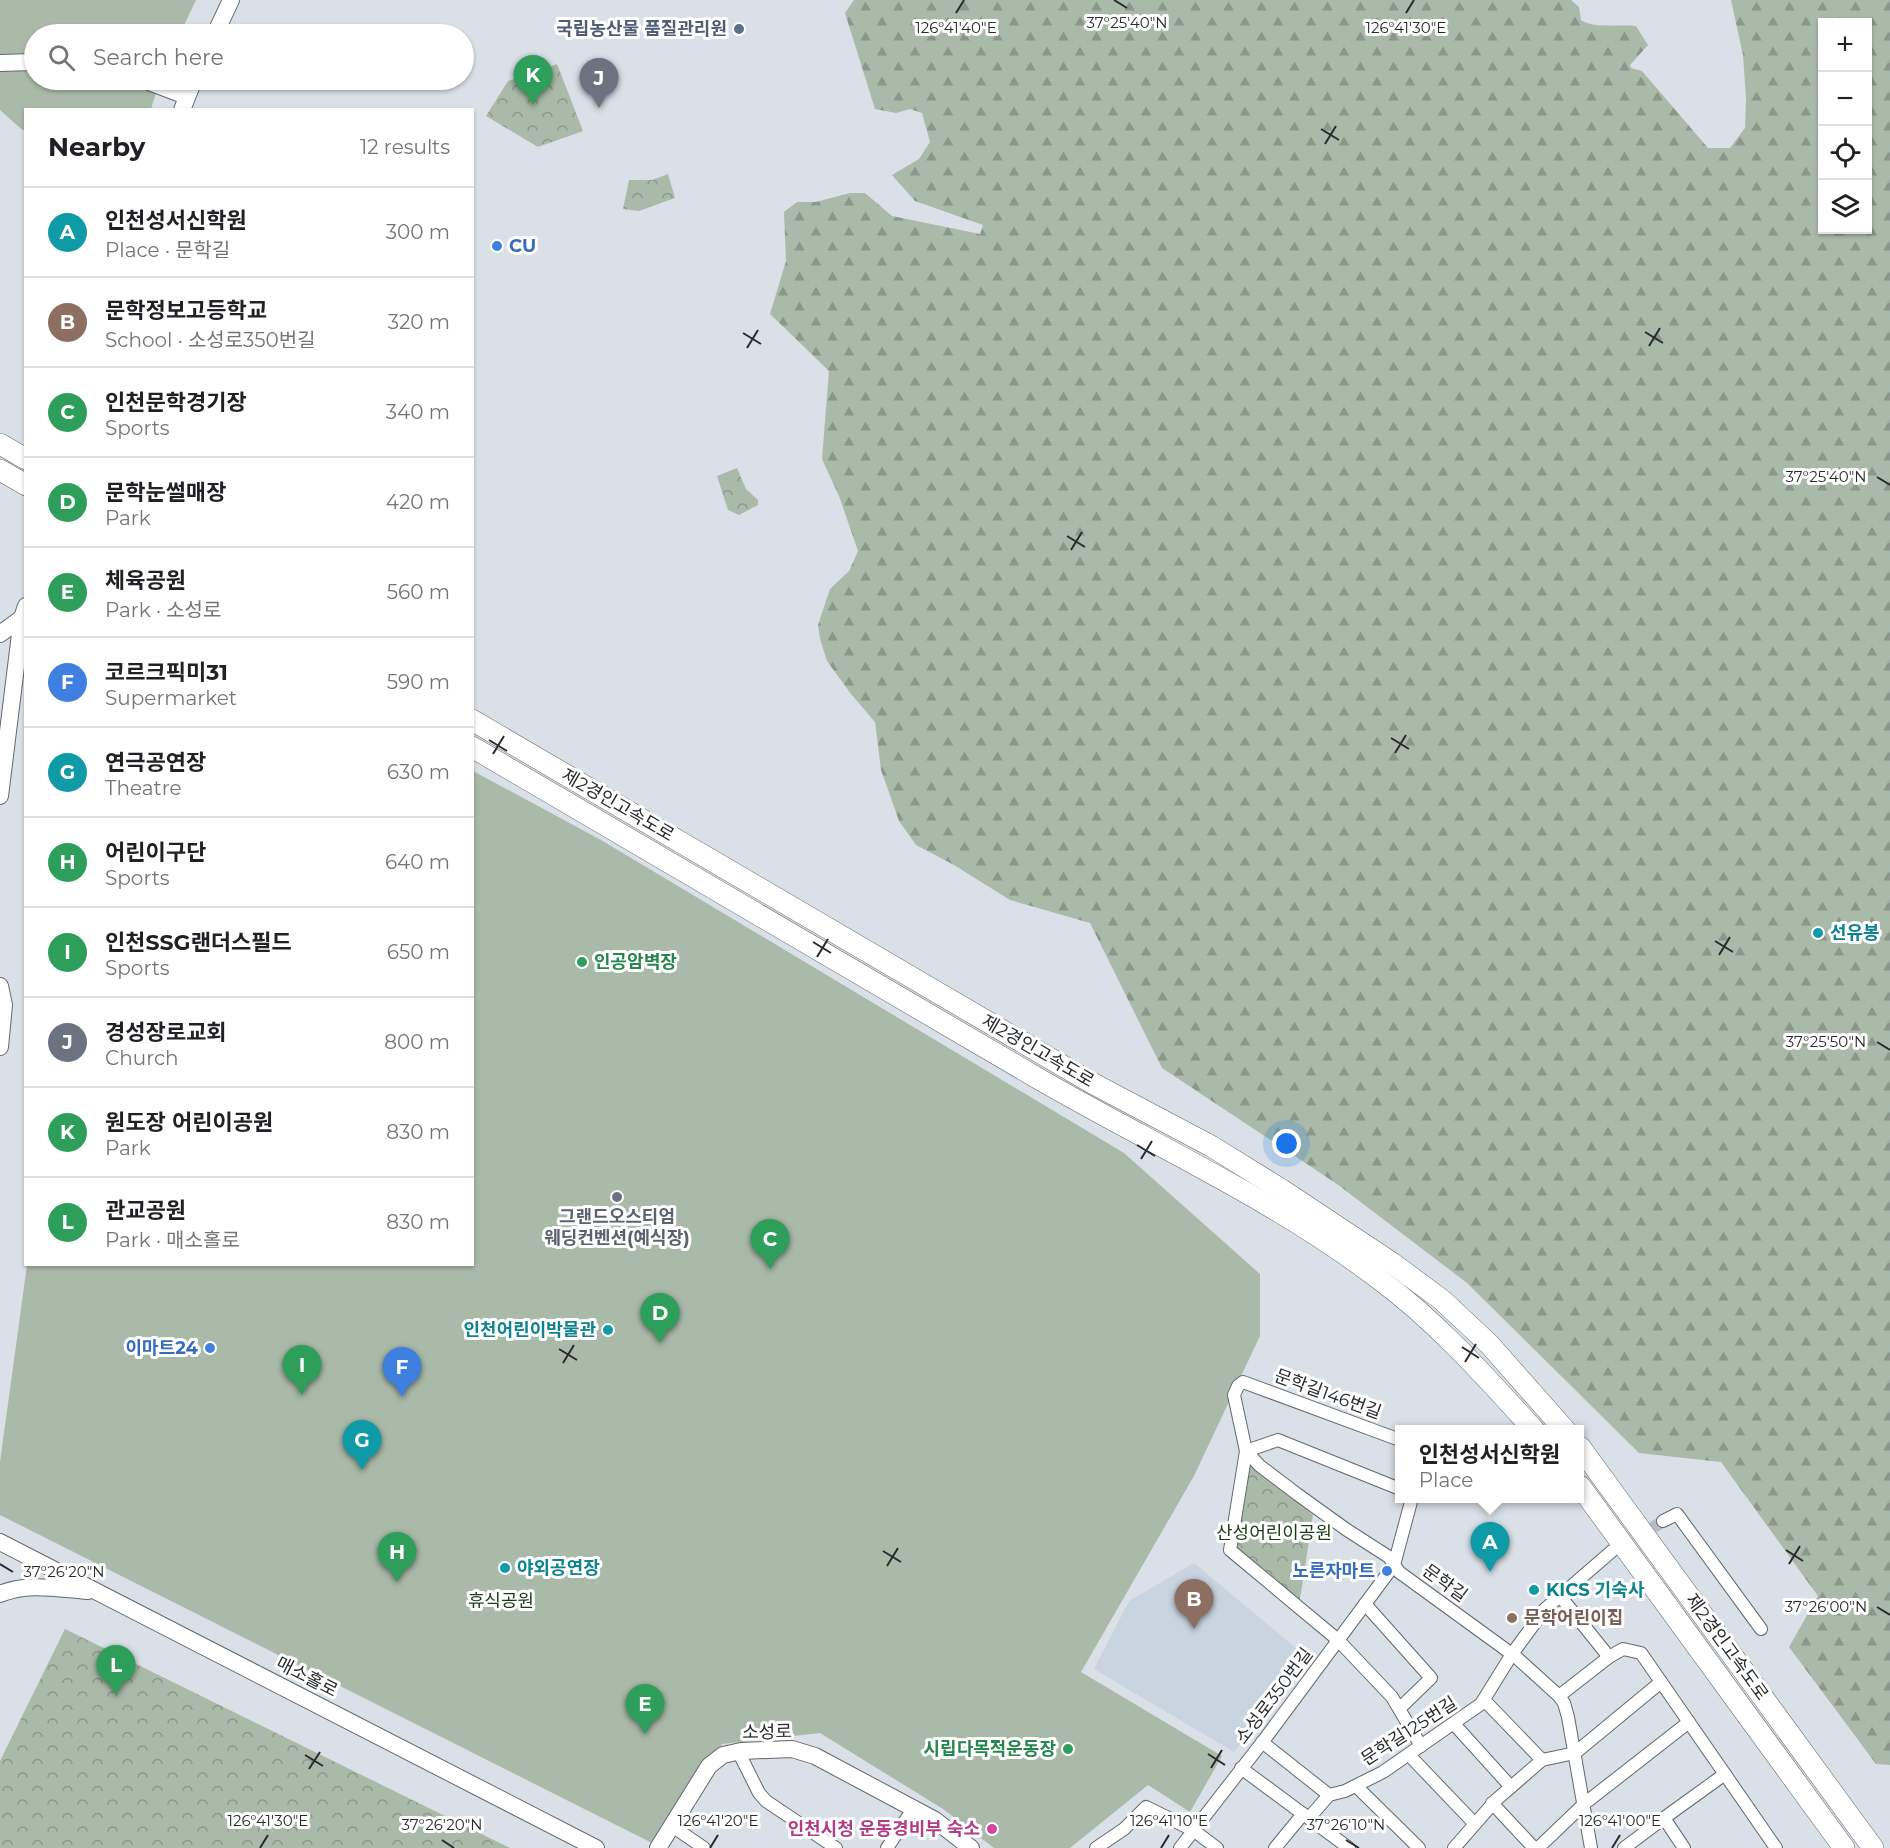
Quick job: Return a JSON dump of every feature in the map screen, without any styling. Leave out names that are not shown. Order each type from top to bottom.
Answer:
[{"type":"highway","points":[[2,445],[24,458]]},
{"type":"highway","points":[[0,470],[24,484]]},
{"type":"highway","name":"제2경인고속도로","points":[[474,721],[1092,1083],[1211,1146],[1319,1214],[1442,1300],[1497,1352],[1561,1425]]},
{"type":"highway","name":"제2경인고속도로","points":[[474,748],[1081,1103],[1234,1184],[1314,1232],[1380,1279],[1431,1321],[1481,1371],[1530,1425]]},
{"type":"highway","name":"제2경인고속도로","points":[[1584,1452],[1873,1848]]},
{"type":"highway","name":"제2경인고속도로","points":[[1584,1491],[1844,1848]]},
{"type":"main road","points":[[220,24],[231,0]]},
{"type":"main road","points":[[0,63],[24,62]]},
{"type":"main road","points":[[161,90],[184,103]]},
{"type":"main road","points":[[0,634],[24,612]]},
{"type":"main road","points":[[0,796],[4,730],[24,612]]},
{"type":"main road","points":[[0,986],[4,1005],[0,1047]]},
{"type":"main road","name":"매소홀로","points":[[0,1542],[596,1848]]},
{"type":"main road","points":[[0,1594],[10,1590],[34,1587],[98,1592]]},
{"type":"main road","name":"소성로","points":[[658,1848],[710,1766],[723,1755],[738,1751],[792,1749],[815,1756],[935,1821],[971,1848]]},
{"type":"street","name":"문학길146번길","points":[[1246,1451],[1234,1395],[1238,1386],[1243,1382],[1395,1438]]},
{"type":"street","points":[[1246,1451],[1278,1440],[1395,1487]]},
{"type":"street","name":"소성로350번길","points":[[1246,1451],[1230,1550],[1338,1640],[1392,1697],[1421,1746]]},
{"type":"street","name":"문학길","points":[[1246,1451],[1260,1466],[1297,1494],[1389,1557],[1399,1572],[1512,1654],[1559,1696],[1564,1703],[1575,1753],[1591,1848]]},
{"type":"street","points":[[1394,1565],[1411,1503]]},
{"type":"street","points":[[1663,1521],[1677,1514],[1761,1629]]},
{"type":"street","name":"문학길125번길","points":[[1329,1795],[1345,1791],[1383,1772],[1454,1725],[1484,1700],[1512,1654],[1545,1609],[1612,1551]]},
{"type":"street","name":"소성로350번길","points":[[1179,1848],[1262,1742],[1394,1565]]},
{"type":"street","points":[[1560,1596],[1609,1657]]},
{"type":"street","points":[[1365,1604],[1431,1678],[1400,1708]]},
{"type":"street","points":[[1559,1696],[1609,1657],[1623,1649],[1641,1653],[1776,1848]]},
{"type":"street","points":[[1454,1848],[1492,1803],[1542,1760],[1575,1753],[1661,1682]]},
{"type":"street","points":[[1484,1700],[1542,1760]]},
{"type":"street","points":[[1492,1803],[1536,1848],[1584,1804],[1689,1722]]},
{"type":"street","points":[[1454,1725],[1511,1787]]},
{"type":"street","points":[[1262,1742],[1329,1795],[1275,1848]]},
{"type":"street","points":[[738,1751],[759,1793],[766,1802],[836,1848]]},
{"type":"street","points":[[1409,1755],[1474,1823]]},
{"type":"street","points":[[1241,1768],[1349,1848]]},
{"type":"street","points":[[1624,1848],[1725,1774]]},
{"type":"street","points":[[1356,1786],[1419,1848]]},
{"type":"street","points":[[1096,1848],[1124,1829],[1146,1807],[1193,1830],[1217,1848]]},
{"type":"street","points":[[887,1848],[913,1809]]},
{"type":"street","points":[[1664,1818],[1684,1848]]},
{"type":"street","points":[[672,1826],[704,1848]]},
{"type":"shaded area","points":[[1194,1563],[1308,1658],[1234,1752],[1094,1669],[1129,1601]]},
{"type":"green space","points":[[0,0],[196,0],[185,24],[24,24],[24,90],[157,90],[151,108],[24,108],[24,130],[0,110]]},
{"type":"green space","points":[[854,0],[1571,0],[1579,7],[1581,20],[1587,23],[1636,26],[1648,45],[1630,65],[1631,68],[1642,71],[1708,148],[1730,148],[1745,128],[1746,99],[1743,55],[1731,0],[1890,0],[1890,1765],[1876,1764],[1789,1647],[1818,1596],[1721,1462],[1639,1453],[1467,1283],[1337,1184],[1162,1068],[1090,923],[1010,900],[954,865],[916,845],[899,821],[881,770],[875,722],[827,661],[820,639],[818,625],[830,589],[849,571],[858,551],[839,496],[822,459],[829,371],[770,314],[786,261],[784,212],[797,202],[816,202],[850,193],[865,193],[892,216],[980,234],[983,225],[915,201],[892,175],[919,159],[930,142],[922,113],[910,109],[896,113],[875,109],[845,13]]},
{"type":"green space","points":[[557,64],[583,131],[538,147],[486,116],[508,81]]},
{"type":"green space","points":[[668,174],[675,198],[639,211],[623,209],[629,180],[652,180]]},
{"type":"green space","points":[[737,468],[746,489],[758,500],[758,505],[739,515],[728,510],[717,476]]},
{"type":"green space","name":"휴식공원","points":[[474,772],[601,840],[1124,1153],[1260,1274],[1260,1336],[1194,1476],[1081,1672],[1222,1756],[1190,1812],[1148,1785],[1070,1848],[994,1848],[943,1809],[820,1733],[722,1744],[656,1845],[0,1515],[0,1462],[27,1266],[474,1266]]},
{"type":"green space","name":"산성어린이공원","points":[[1250,1462],[1313,1515],[1300,1599],[1236,1551]]},
{"type":"green space","points":[[65,1629],[510,1848],[0,1848],[0,1761]]},
{"type":"tunnel","points":[[1619,1547],[1664,1521]]},
{"type":"place","name":"국립농산물 품질관리원","points":[[739,29]]},
{"type":"place","name":"원도장 어린이공원","points":[[533,105]]},
{"type":"place","name":"경성장로교회","points":[[599,108]]},
{"type":"place","name":"CU","points":[[497,246]]},
{"type":"place","name":"선유봉","points":[[1818,933]]},
{"type":"place","name":"인공암벽장","points":[[582,962]]},
{"type":"place","name":"그랜드오스티엄 웨딩컨벤션(예식장)","points":[[617,1197]]},
{"type":"place","name":"인천문학경기장","points":[[770,1269]]},
{"type":"place","name":"인천어린이박물관","points":[[608,1330]]},
{"type":"place","name":"문학눈썰매장","points":[[660,1343]]},
{"type":"place","name":"이마트24","points":[[210,1348]]},
{"type":"place","name":"인천SSG랜더스필드","points":[[302,1395]]},
{"type":"place","name":"코르크픽미31","points":[[402,1397]]},
{"type":"place","name":"연극공연장","points":[[362,1470]]},
{"type":"place","name":"야외공연장","points":[[505,1568]]},
{"type":"place","name":"노른자마트","points":[[1387,1571]]},
{"type":"place","name":"인천성서신학원","points":[[1490,1572]]},
{"type":"place","name":"어린이구단","points":[[397,1582]]},
{"type":"place","name":"KICS 기숙사","points":[[1534,1590]]},
{"type":"place","name":"문학어린이집","points":[[1512,1618]]},
{"type":"place","name":"문학정보고등학교","points":[[1194,1629]]},
{"type":"place","name":"관교공원","points":[[116,1695]]},
{"type":"place","name":"체육공원","points":[[645,1734]]},
{"type":"place","name":"시립다목적운동장","points":[[1068,1749]]},
{"type":"place","name":"인천시청 운동경비부 숙소","points":[[992,1829]]}]
